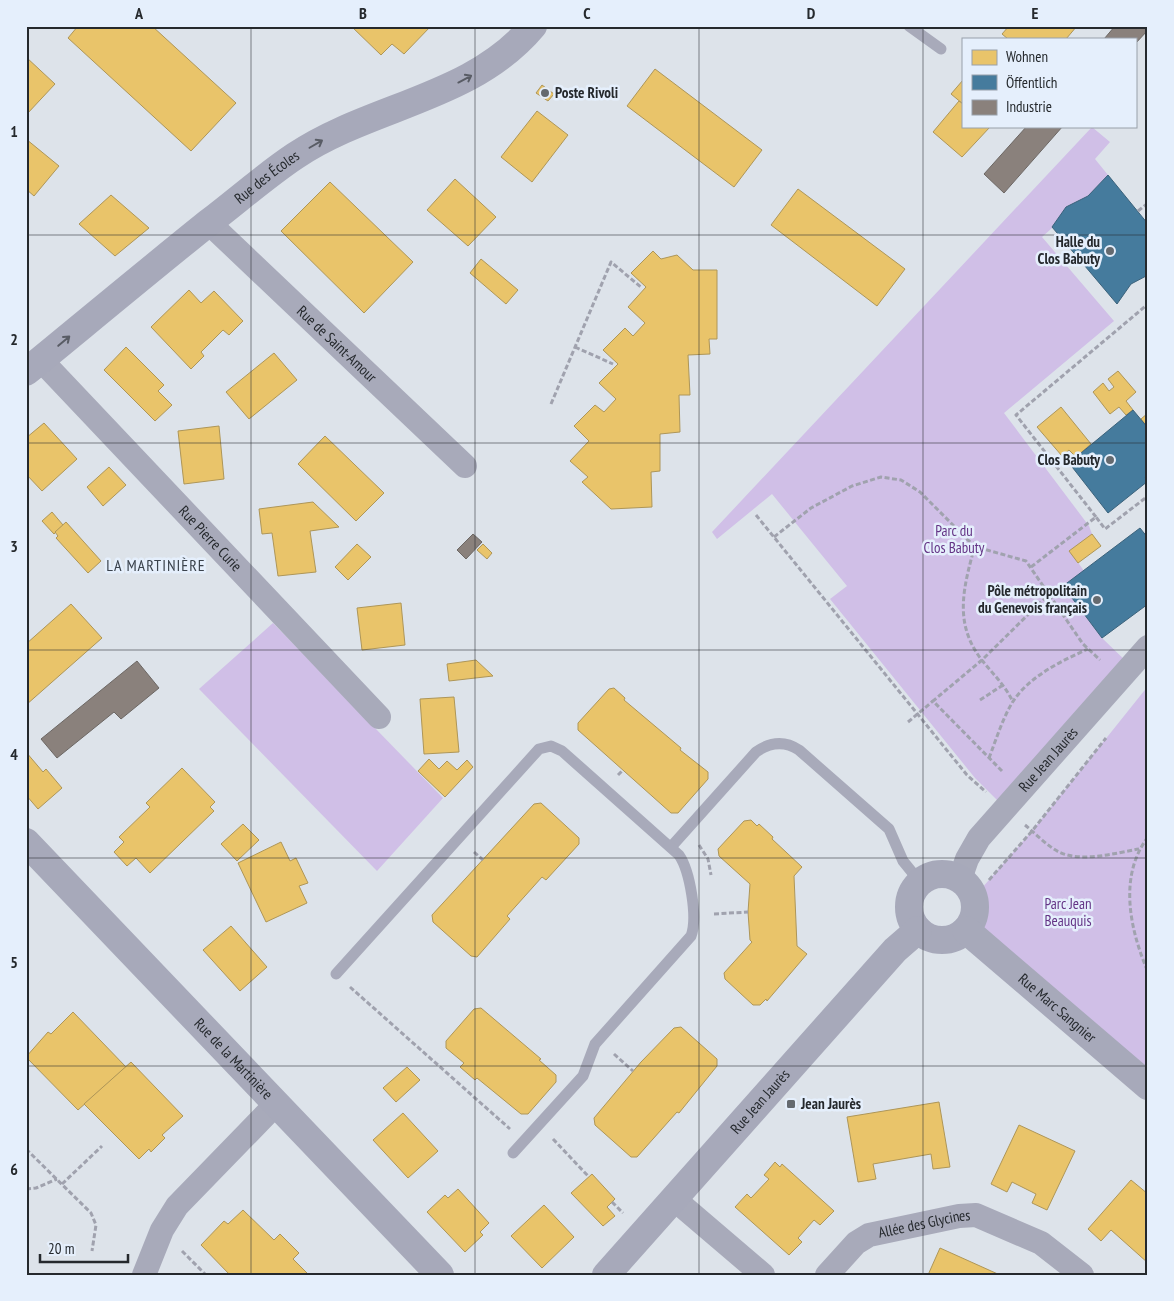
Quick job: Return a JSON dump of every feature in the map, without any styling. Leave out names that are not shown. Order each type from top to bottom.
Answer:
[{"type":"street","name":"Rue des Écoles","points":[[33,366],[209,223],[296,156],[346,128],[433,95],[475,74],[502,55],[533,26]]},
{"type":"street","name":"Rue de Saint-Amour","points":[[209,223],[465,466]]},
{"type":"street","name":"Rue Pierre Curie","points":[[33,366],[379,718]]},
{"type":"street","name":"Rue Jean Jaurès","points":[[967,888],[967,859],[979,838],[1004,807],[1148,647]]},
{"type":"street","name":"Rue de la Martinière","points":[[26,842],[440,1275]]},
{"type":"street","points":[[942,874],[967,888],[974,916],[966,930],[953,939],[938,940],[927,937],[918,930],[911,919],[909,906],[912,893],[920,882],[930,876],[942,874]]},
{"type":"street","name":"Rue Jean Jaurès","points":[[606,1275],[895,950],[918,930]]},
{"type":"street","name":"Rue Marc Sangnier","points":[[966,930],[1148,1086]]},
{"type":"street","points":[[144,1275],[162,1230],[177,1206],[276,1104]]},
{"type":"street","points":[[674,1198],[763,1275]]},
{"type":"street","name":"Allée des Glycines","points":[[827,1275],[856,1243],[869,1235],[972,1215],[1041,1243],[1082,1275]]},
{"type":"lane","points":[[909,26],[941,49]]},
{"type":"lane","points":[[671,848],[756,752],[768,745],[786,744],[799,750],[889,829],[904,862],[920,882]]},
{"type":"lane","points":[[336,974],[539,749],[551,746],[562,751],[679,855],[686,867],[693,915],[694,930],[688,941],[599,1040],[583,1076],[513,1152]]},
{"type":"path","points":[[1138,211],[1148,203]]},
{"type":"path","points":[[551,404],[610,262],[642,288]]},
{"type":"path","points":[[1148,304],[1016,415],[1106,530],[1148,496]]},
{"type":"path","points":[[575,347],[613,364]]},
{"type":"path","points":[[774,536],[811,508],[852,486],[873,478],[887,477],[901,480],[913,487],[959,533],[975,545],[987,550],[1024,559],[1031,566],[1088,649],[1119,679]]},
{"type":"path","points":[[756,515],[967,775],[1004,807]]},
{"type":"path","points":[[1031,566],[1096,517]]},
{"type":"path","points":[[975,545],[964,584],[962,603],[969,637],[982,660],[1003,685],[1013,702]]},
{"type":"path","points":[[908,722],[982,660],[1049,594]]},
{"type":"path","points":[[989,758],[1013,702],[1022,690],[1042,674],[1088,649]]},
{"type":"path","points":[[980,700],[1003,685]]},
{"type":"path","points":[[933,701],[1020,790]]},
{"type":"path","name":"Rue Jean Jaurès","points":[[967,888],[1032,831],[1111,732]]},
{"type":"path","points":[[1148,837],[1139,848],[1133,861],[1129,882],[1132,922],[1148,972]]},
{"type":"path","points":[[1041,838],[1059,852],[1069,855],[1093,856],[1139,848]]},
{"type":"path","points":[[700,846],[706,839]]},
{"type":"path","points":[[693,915],[748,912]]},
{"type":"path","points":[[336,974],[523,1141]]},
{"type":"path","points":[[599,1040],[633,1071]]},
{"type":"path","points":[[26,1086],[27,1079]]},
{"type":"path","points":[[539,1124],[589,1177]]},
{"type":"path","points":[[62,1184],[102,1146]]},
{"type":"path","points":[[26,1149],[91,1213],[95,1221],[96,1232],[92,1251]]},
{"type":"path","points":[[26,1189],[36,1188],[57,1179]]},
{"type":"green space","name":"Parc du Clos Babuty","points":[[1091,128],[1110,142],[1095,159],[1108,175],[1088,196],[1042,237],[1114,321],[1004,413],[1089,526],[1092,534],[1070,551],[1084,571],[1063,586],[1102,638],[1131,666],[1004,807],[975,778],[830,599],[847,586],[772,494],[717,539],[712,532]]},
{"type":"green space","points":[[273,623],[443,798],[377,871],[199,689]]},
{"type":"green space","name":"Parc Jean Beauquis","points":[[1148,686],[1148,1086],[972,921],[976,908],[974,897],[1032,831]]},
{"type":"building: Wohnen","points":[[78,26],[152,26],[236,103],[191,151],[68,38]]},
{"type":"building: Wohnen","points":[[351,26],[431,26],[404,54],[392,44],[381,55]]},
{"type":"building: Wohnen","points":[[1009,26],[1077,26],[1067,38],[1007,38],[1002,34]]},
{"type":"building: Wohnen","points":[[26,57],[55,84],[27,114],[26,113]]},
{"type":"building: Wohnen","points":[[655,69],[762,150],[734,187],[627,106]]},
{"type":"building: Wohnen","points":[[962,81],[962,103],[951,94]]},
{"type":"building: Wohnen","name":"Poste Rivoli","points":[[542,85],[554,94],[548,101],[536,93]]},
{"type":"building: Wohnen","points":[[959,101],[962,103],[962,128],[989,128],[962,157],[933,132]]},
{"type":"building: Wohnen","points":[[537,111],[568,135],[532,182],[501,157]]},
{"type":"building: Wohnen","points":[[26,139],[59,166],[34,196],[26,189]]},
{"type":"building: Wohnen","points":[[455,179],[496,217],[468,246],[427,210]]},
{"type":"building: Wohnen","points":[[330,182],[413,262],[364,313],[281,231]]},
{"type":"building: Wohnen","points":[[798,189],[905,269],[877,306],[771,225]]},
{"type":"building: Wohnen","points":[[111,195],[149,228],[115,256],[79,224]]},
{"type":"building: Wohnen","points":[[653,251],[661,259],[677,255],[693,270],[717,270],[717,339],[709,339],[710,354],[688,355],[690,395],[679,395],[680,432],[660,434],[660,471],[651,472],[652,507],[611,509],[582,482],[588,477],[570,461],[589,441],[574,426],[595,405],[604,412],[616,399],[599,383],[618,364],[603,350],[625,328],[633,336],[645,323],[628,307],[646,287],[631,273]]},
{"type":"building: Wohnen","points":[[481,259],[518,290],[506,304],[470,273]]},
{"type":"building: Wohnen","points":[[189,290],[201,303],[214,291],[243,321],[229,335],[223,330],[201,352],[204,356],[191,369],[151,327]]},
{"type":"building: Wohnen","points":[[126,347],[164,385],[158,391],[172,405],[155,421],[104,370]]},
{"type":"building: Wohnen","points":[[274,353],[297,380],[249,419],[226,392]]},
{"type":"building: Wohnen","points":[[1118,371],[1136,392],[1126,401],[1133,410],[1126,415],[1119,407],[1110,414],[1093,392],[1103,383],[1109,391],[1114,387],[1108,379]]},
{"type":"building: Wohnen","points":[[1061,407],[1091,444],[1076,457],[1069,450],[1062,456],[1037,427]]},
{"type":"building: Wohnen","points":[[1148,413],[1148,428],[1141,419]]},
{"type":"building: Wohnen","points":[[44,423],[77,459],[42,491],[26,474],[26,438]]},
{"type":"building: Wohnen","points":[[219,426],[224,479],[184,484],[178,431]]},
{"type":"building: Wohnen","points":[[325,436],[384,493],[356,521],[298,464]]},
{"type":"building: Wohnen","points":[[109,467],[126,485],[103,506],[87,487]]},
{"type":"building: Wohnen","points":[[313,502],[339,527],[310,531],[316,572],[278,576],[272,533],[262,534],[259,509]]},
{"type":"building: Wohnen","points":[[52,512],[63,525],[54,534],[42,521]]},
{"type":"building: Wohnen","points":[[66,522],[101,561],[88,573],[56,538],[58,536],[55,532]]},
{"type":"building: Wohnen","points":[[1092,534],[1101,546],[1078,563],[1069,551]]},
{"type":"building: Wohnen","points":[[357,544],[371,557],[348,580],[335,567]]},
{"type":"building: Wohnen","points":[[483,544],[492,553],[487,559],[477,550]]},
{"type":"building: Wohnen","points":[[401,603],[405,645],[362,650],[357,608]]},
{"type":"building: Wohnen","points":[[71,604],[102,638],[26,705],[26,644]]},
{"type":"building: Wohnen","points":[[476,660],[493,676],[449,681],[447,664]]},
{"type":"building: Wohnen","points":[[614,688],[625,698],[624,700],[681,748],[680,750],[708,772],[708,779],[678,813],[671,813],[578,730],[578,723],[609,689]]},
{"type":"building: Wohnen","points":[[454,697],[459,752],[424,754],[420,699]]},
{"type":"building: Wohnen","points":[[26,752],[43,772],[46,769],[62,788],[38,809],[26,795]]},
{"type":"building: Wohnen","points":[[429,759],[439,769],[447,761],[457,770],[467,760],[473,767],[445,797],[418,771]]},
{"type":"building: Wohnen","points":[[182,768],[215,802],[210,807],[214,811],[150,873],[136,858],[127,866],[114,852],[124,842],[119,837],[150,807],[146,803]]},
{"type":"building: Wohnen","points":[[541,803],[579,838],[579,844],[546,880],[542,877],[507,916],[510,919],[477,957],[471,956],[433,922],[432,915],[534,804]]},
{"type":"building: Wohnen","points":[[751,820],[757,826],[759,824],[802,867],[794,876],[797,946],[807,954],[767,1001],[766,999],[760,1005],[753,1005],[725,979],[724,973],[752,942],[750,940],[748,912],[750,884],[719,856],[718,849],[744,821]]},
{"type":"building: Wohnen","points":[[243,824],[259,840],[237,861],[221,844]]},
{"type":"building: Wohnen","points":[[281,842],[290,861],[296,858],[308,883],[299,886],[307,903],[266,922],[238,863]]},
{"type":"building: Wohnen","points":[[231,926],[267,967],[240,991],[203,950]]},
{"type":"building: Wohnen","points":[[481,1008],[541,1059],[539,1060],[556,1075],[556,1082],[528,1114],[521,1114],[477,1078],[475,1080],[460,1067],[464,1063],[446,1048],[446,1041],[474,1009]]},
{"type":"building: Wohnen","points":[[73,1012],[126,1067],[78,1110],[26,1057],[48,1032],[51,1034]]},
{"type":"building: Wohnen","points":[[681,1027],[717,1059],[717,1066],[679,1113],[677,1112],[637,1157],[631,1157],[595,1125],[594,1118],[641,1062],[674,1028]]},
{"type":"building: Wohnen","points":[[131,1062],[183,1116],[162,1135],[165,1138],[151,1152],[149,1149],[139,1159],[84,1104]]},
{"type":"building: Wohnen","points":[[407,1067],[420,1080],[396,1102],[383,1088]]},
{"type":"building: Wohnen","points":[[939,1102],[950,1167],[933,1169],[931,1154],[873,1164],[876,1179],[858,1182],[847,1117]]},
{"type":"building: Wohnen","points":[[403,1113],[438,1151],[408,1178],[373,1140]]},
{"type":"building: Wohnen","points":[[1019,1125],[1075,1151],[1047,1210],[1032,1203],[1036,1194],[1012,1182],[1007,1192],[991,1184]]},
{"type":"building: Wohnen","points":[[775,1162],[780,1167],[782,1164],[834,1211],[820,1225],[814,1220],[798,1238],[802,1242],[789,1255],[735,1207],[747,1194],[751,1198],[769,1179],[764,1175]]},
{"type":"building: Wohnen","points":[[592,1174],[615,1199],[607,1207],[615,1216],[603,1226],[571,1193]]},
{"type":"building: Wohnen","points":[[1131,1180],[1148,1194],[1148,1263],[1111,1230],[1101,1241],[1088,1229]]},
{"type":"building: Wohnen","points":[[458,1189],[489,1223],[480,1232],[483,1235],[465,1252],[427,1212],[445,1195],[448,1198]]},
{"type":"building: Wohnen","points":[[544,1205],[574,1237],[542,1268],[511,1236]]},
{"type":"building: Wohnen","points":[[243,1210],[274,1240],[280,1234],[299,1253],[293,1259],[309,1275],[230,1275],[201,1245],[224,1221],[228,1224]]},
{"type":"building: Wohnen","points":[[940,1248],[1000,1275],[928,1275]]},
{"type":"building: Öffentlich","name":"Halle du Clos Babuty","points":[[1108,175],[1148,224],[1148,275],[1131,284],[1117,304],[1052,227],[1066,207],[1088,196]]},
{"type":"building: Öffentlich","name":"Clos Babuty","points":[[1133,410],[1148,428],[1148,474],[1145,477],[1148,481],[1108,513],[1069,463]]},
{"type":"building: Öffentlich","points":[[1140,528],[1148,538],[1148,604],[1102,638],[1063,586]]},
{"type":"building: Industrie","points":[[1115,26],[1148,26],[1148,30],[1136,43],[1136,38],[1105,38]]},
{"type":"building: Industrie","points":[[1025,128],[1061,128],[1004,193],[984,174]]},
{"type":"building: Industrie","points":[[473,534],[482,542],[466,559],[457,550]]},
{"type":"building: Industrie","points":[[137,661],[159,688],[121,719],[114,712],[57,758],[41,739]]},
{"type":"place","name":"Poste Rivoli","points":[[545,93]]},
{"type":"place","name":"Halle du Clos Babuty","points":[[1110,251]]},
{"type":"place","name":"Clos Babuty","points":[[1110,460]]},
{"type":"place","name":"Pôle métropolitain du Genevois français","points":[[1097,600]]},
{"type":"place","name":"Jean Jaurès","points":[[791,1104]]},
{"type":"district","name":"LA MARTINIÈRE","points":[[156,565]]}]
